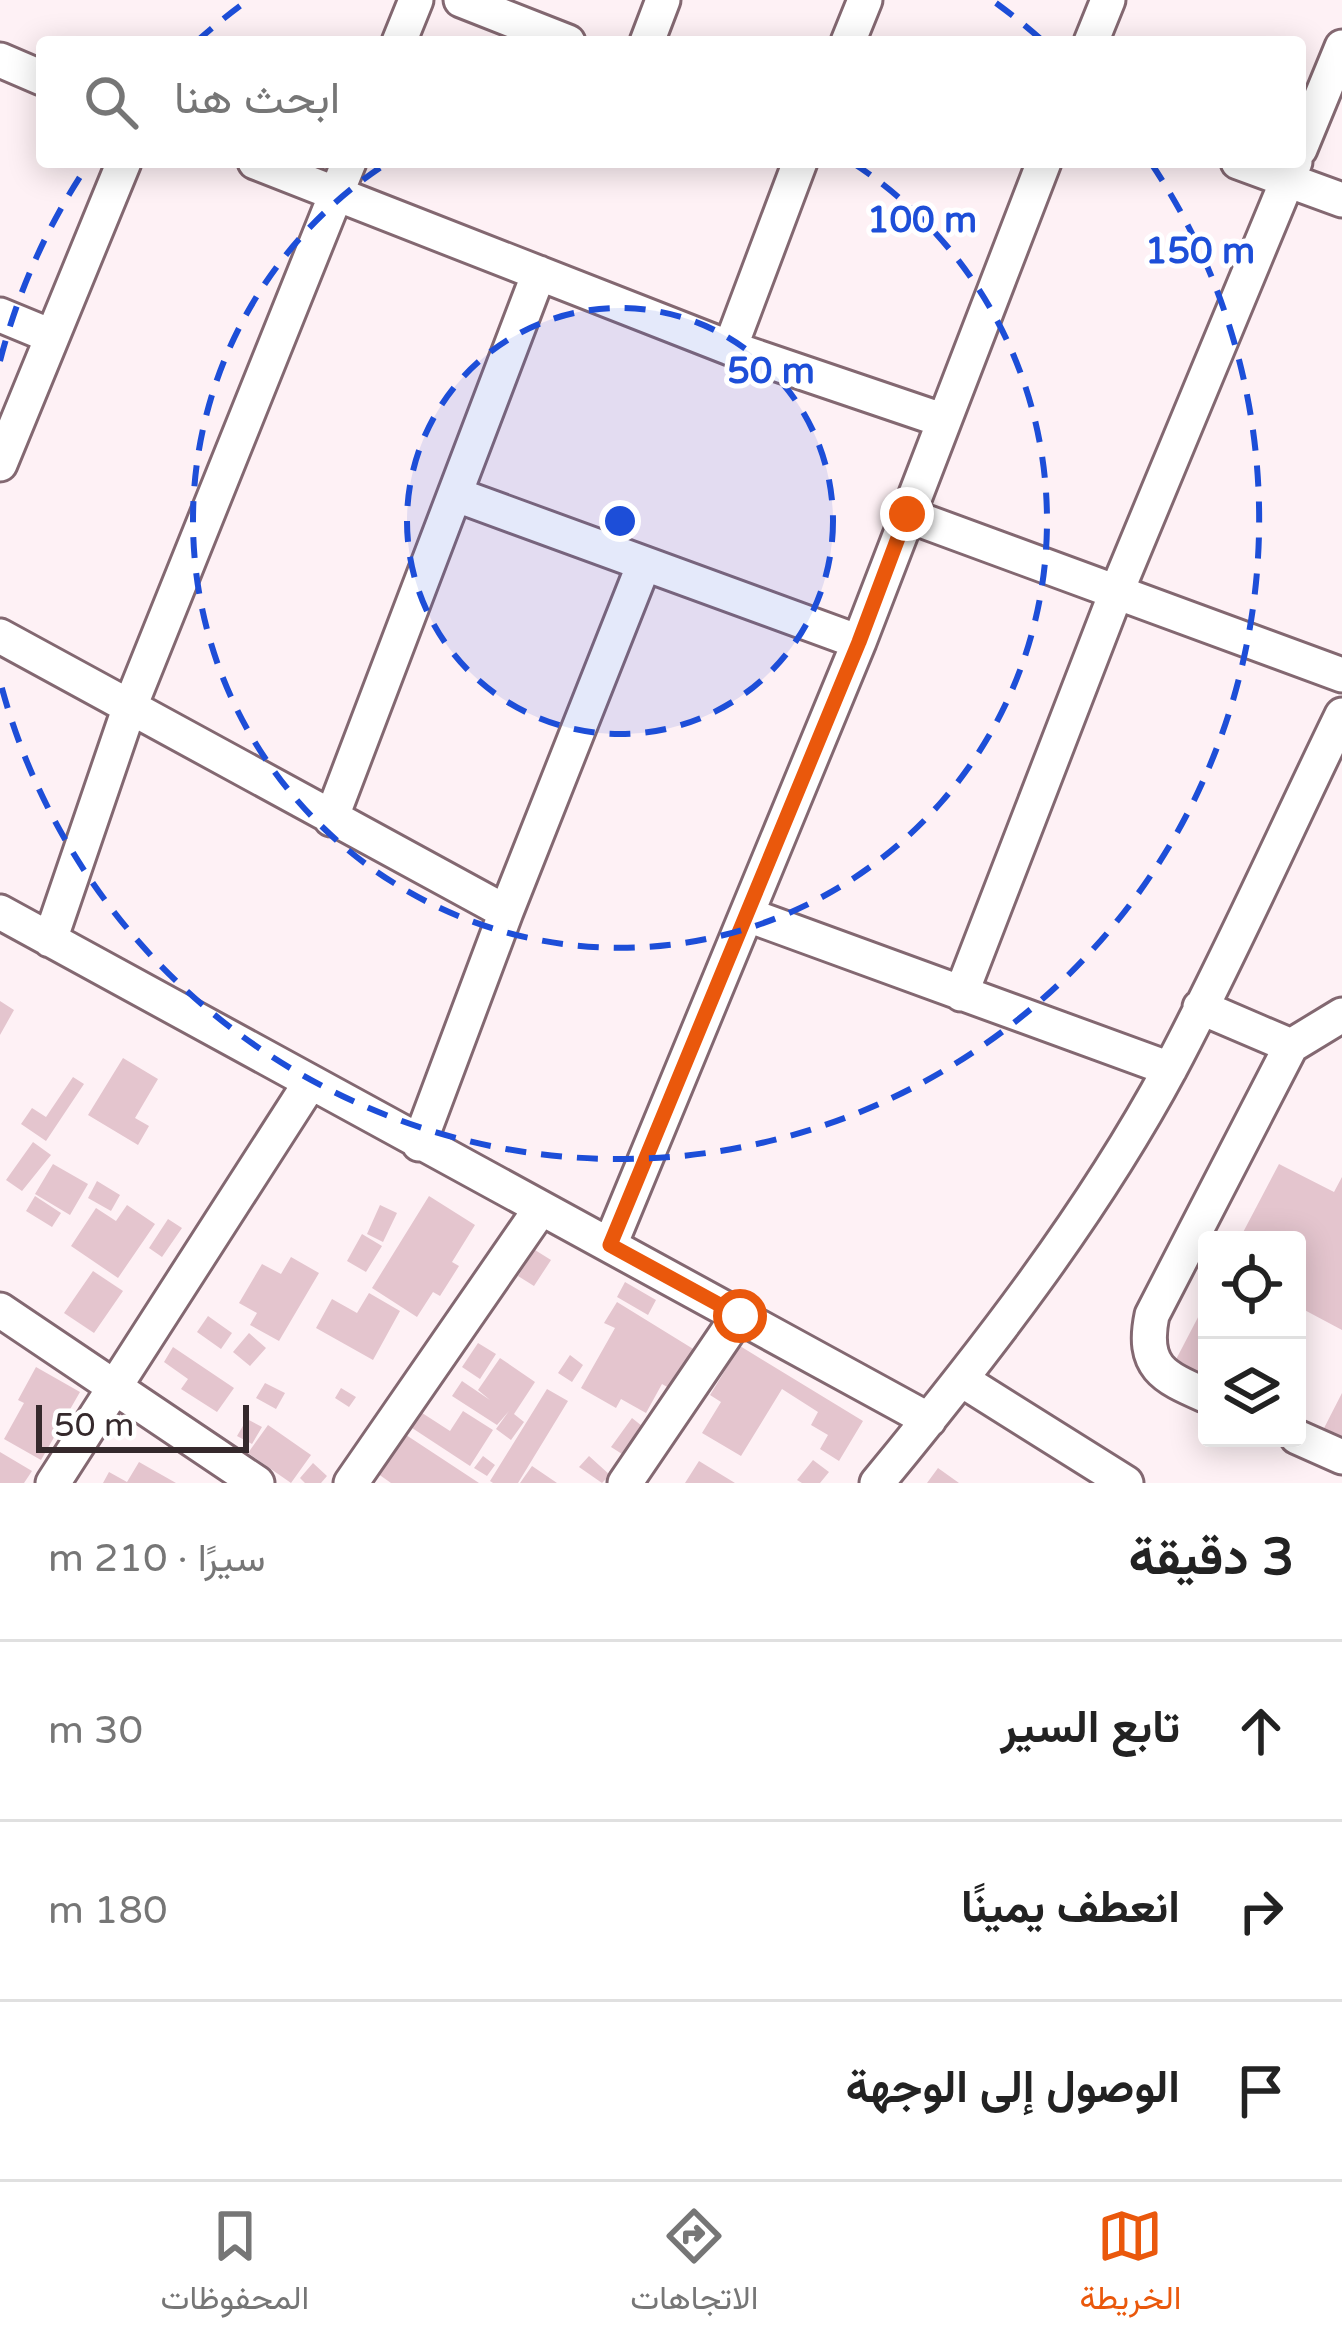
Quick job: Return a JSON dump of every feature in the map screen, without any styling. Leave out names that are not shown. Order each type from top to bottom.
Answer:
[{"type":"street","points":[[401,36],[416,0]]},
{"type":"street","points":[[461,0],[553,36]]},
{"type":"street","points":[[649,36],[663,0]]},
{"type":"street","points":[[850,36],[865,0]]},
{"type":"street","points":[[1093,36],[1108,0]]},
{"type":"street","points":[[1306,135],[1342,47]]},
{"type":"street","points":[[0,60],[36,75]]},
{"type":"street","points":[[0,464],[122,168]]},
{"type":"street","points":[[290,168],[343,177],[539,273],[730,348],[942,420]]},
{"type":"street","points":[[730,348],[798,168]]},
{"type":"street","points":[[610,1245],[859,642],[1042,168]]},
{"type":"street","points":[[961,994],[1116,593],[1292,168]]},
{"type":"street","points":[[1299,168],[1342,200]]},
{"type":"street","points":[[50,940],[129,709],[343,177]]},
{"type":"street","points":[[332,819],[539,273]]},
{"type":"street","points":[[0,315],[52,336]]},
{"type":"street","points":[[457,495],[859,642]]},
{"type":"street","points":[[907,514],[1342,675]]},
{"type":"street","points":[[419,1144],[644,564]]},
{"type":"street","points":[[0,636],[506,912]]},
{"type":"street","points":[[877,1483],[962,1379],[1097,1189],[1170,1069],[1342,716]]},
{"type":"street","points":[[0,912],[929,1420]]},
{"type":"street","points":[[748,915],[1170,1069]]},
{"type":"street","points":[[1200,1007],[1291,1046]]},
{"type":"street","points":[[1198,1392],[1169,1379],[1154,1364],[1147,1338],[1152,1315],[1291,1046],[1342,1015]]},
{"type":"street","points":[[53,1483],[310,1082]]},
{"type":"street","points":[[351,1483],[541,1208]]},
{"type":"street","points":[[0,1310],[257,1483]]},
{"type":"street","points":[[625,1483],[740,1316]]},
{"type":"street","points":[[962,1379],[1126,1483]]},
{"type":"street","points":[[1306,1441],[1342,1457]]},
{"type":"building","points":[[0,1001],[14,1010],[0,1035]]},
{"type":"building","points":[[123,1058],[158,1079],[135,1118],[149,1126],[138,1145],[88,1115]]},
{"type":"building","points":[[73,1077],[84,1084],[46,1141],[21,1124],[32,1108],[46,1117]]},
{"type":"building","points":[[33,1142],[51,1155],[22,1191],[6,1180]]},
{"type":"building","points":[[53,1164],[88,1184],[70,1215],[35,1194]]},
{"type":"building","points":[[1279,1164],[1334,1192],[1342,1177],[1342,1330],[1306,1311],[1306,1231],[1244,1231]]},
{"type":"building","points":[[97,1181],[120,1195],[111,1211],[88,1198]]},
{"type":"building","points":[[35,1196],[61,1213],[52,1227],[26,1211]]},
{"type":"building","points":[[429,1196],[475,1225],[452,1262],[459,1266],[440,1296],[433,1292],[417,1317],[372,1288]]},
{"type":"building","points":[[127,1205],[155,1224],[118,1278],[71,1246],[96,1208],[116,1221]]},
{"type":"building","points":[[380,1205],[397,1213],[383,1242],[367,1234]]},
{"type":"building","points":[[168,1219],[182,1228],[162,1257],[149,1248]]},
{"type":"building","points":[[362,1234],[382,1246],[366,1272],[347,1261]]},
{"type":"building","points":[[535,1250],[551,1260],[534,1286],[518,1276]]},
{"type":"building","points":[[291,1257],[319,1273],[279,1341],[250,1325],[257,1313],[239,1303],[262,1264],[281,1274]]},
{"type":"building","points":[[93,1271],[123,1291],[94,1333],[64,1313]]},
{"type":"building","points":[[625,1282],[656,1300],[648,1315],[617,1297]]},
{"type":"building","points":[[369,1293],[400,1311],[373,1360],[316,1328],[332,1299],[357,1313]]},
{"type":"building","points":[[617,1302],[703,1355],[681,1395],[662,1384],[646,1413],[621,1399],[616,1408],[581,1388],[615,1328],[604,1323]]},
{"type":"building","points":[[208,1316],[232,1333],[221,1349],[197,1332]]},
{"type":"building","points":[[1198,1317],[1198,1385],[1170,1371]]},
{"type":"building","points":[[249,1333],[266,1348],[250,1366],[233,1352]]},
{"type":"building","points":[[478,1343],[496,1354],[480,1379],[462,1367]]},
{"type":"building","points":[[740,1346],[863,1421],[839,1461],[820,1449],[828,1435],[811,1425],[818,1412],[782,1389],[741,1456],[702,1433],[721,1402],[710,1395]]},
{"type":"building","points":[[173,1347],[234,1388],[217,1412],[181,1389],[188,1379],[164,1362]]},
{"type":"building","points":[[570,1355],[583,1365],[572,1382],[558,1373]]},
{"type":"building","points":[[500,1358],[535,1382],[514,1414],[524,1422],[511,1440],[496,1429],[509,1411],[497,1425],[452,1396],[462,1381],[490,1400],[478,1390]]},
{"type":"building","points":[[36,1367],[80,1392],[41,1460],[4,1439],[24,1403],[18,1400]]},
{"type":"building","points":[[265,1383],[285,1393],[276,1409],[256,1398]]},
{"type":"building","points":[[341,1388],[356,1397],[349,1407],[335,1398]]},
{"type":"building","points":[[547,1389],[568,1401],[518,1483],[493,1483],[490,1481]]},
{"type":"building","points":[[1342,1393],[1342,1445],[1321,1434]]},
{"type":"building","points":[[416,1409],[450,1431],[463,1411],[493,1430],[470,1466],[406,1424]]},
{"type":"building","points":[[632,1418],[642,1426],[622,1454],[611,1447]]},
{"type":"building","points":[[247,1419],[262,1427],[252,1444],[237,1436]]},
{"type":"building","points":[[268,1425],[311,1455],[291,1483],[248,1453]]},
{"type":"building","points":[[400,1431],[479,1483],[391,1483],[374,1471]]},
{"type":"building","points":[[0,1452],[32,1471],[24,1483],[0,1483]]},
{"type":"building","points":[[483,1456],[495,1465],[487,1476],[474,1468]]},
{"type":"building","points":[[589,1456],[610,1475],[602,1483],[579,1467]]},
{"type":"building","points":[[813,1460],[829,1472],[820,1483],[797,1480]]},
{"type":"building","points":[[699,1461],[735,1483],[685,1483]]},
{"type":"building","points":[[139,1462],[176,1483],[103,1483],[109,1472],[127,1482]]},
{"type":"building","points":[[313,1463],[327,1476],[321,1483],[305,1483],[300,1478]]},
{"type":"building","points":[[532,1466],[557,1483],[520,1483]]},
{"type":"building","points":[[938,1468],[959,1483],[927,1483]]},
{"type":"route","points":[[740,1316],[610,1245],[859,642],[907,514]]}]
